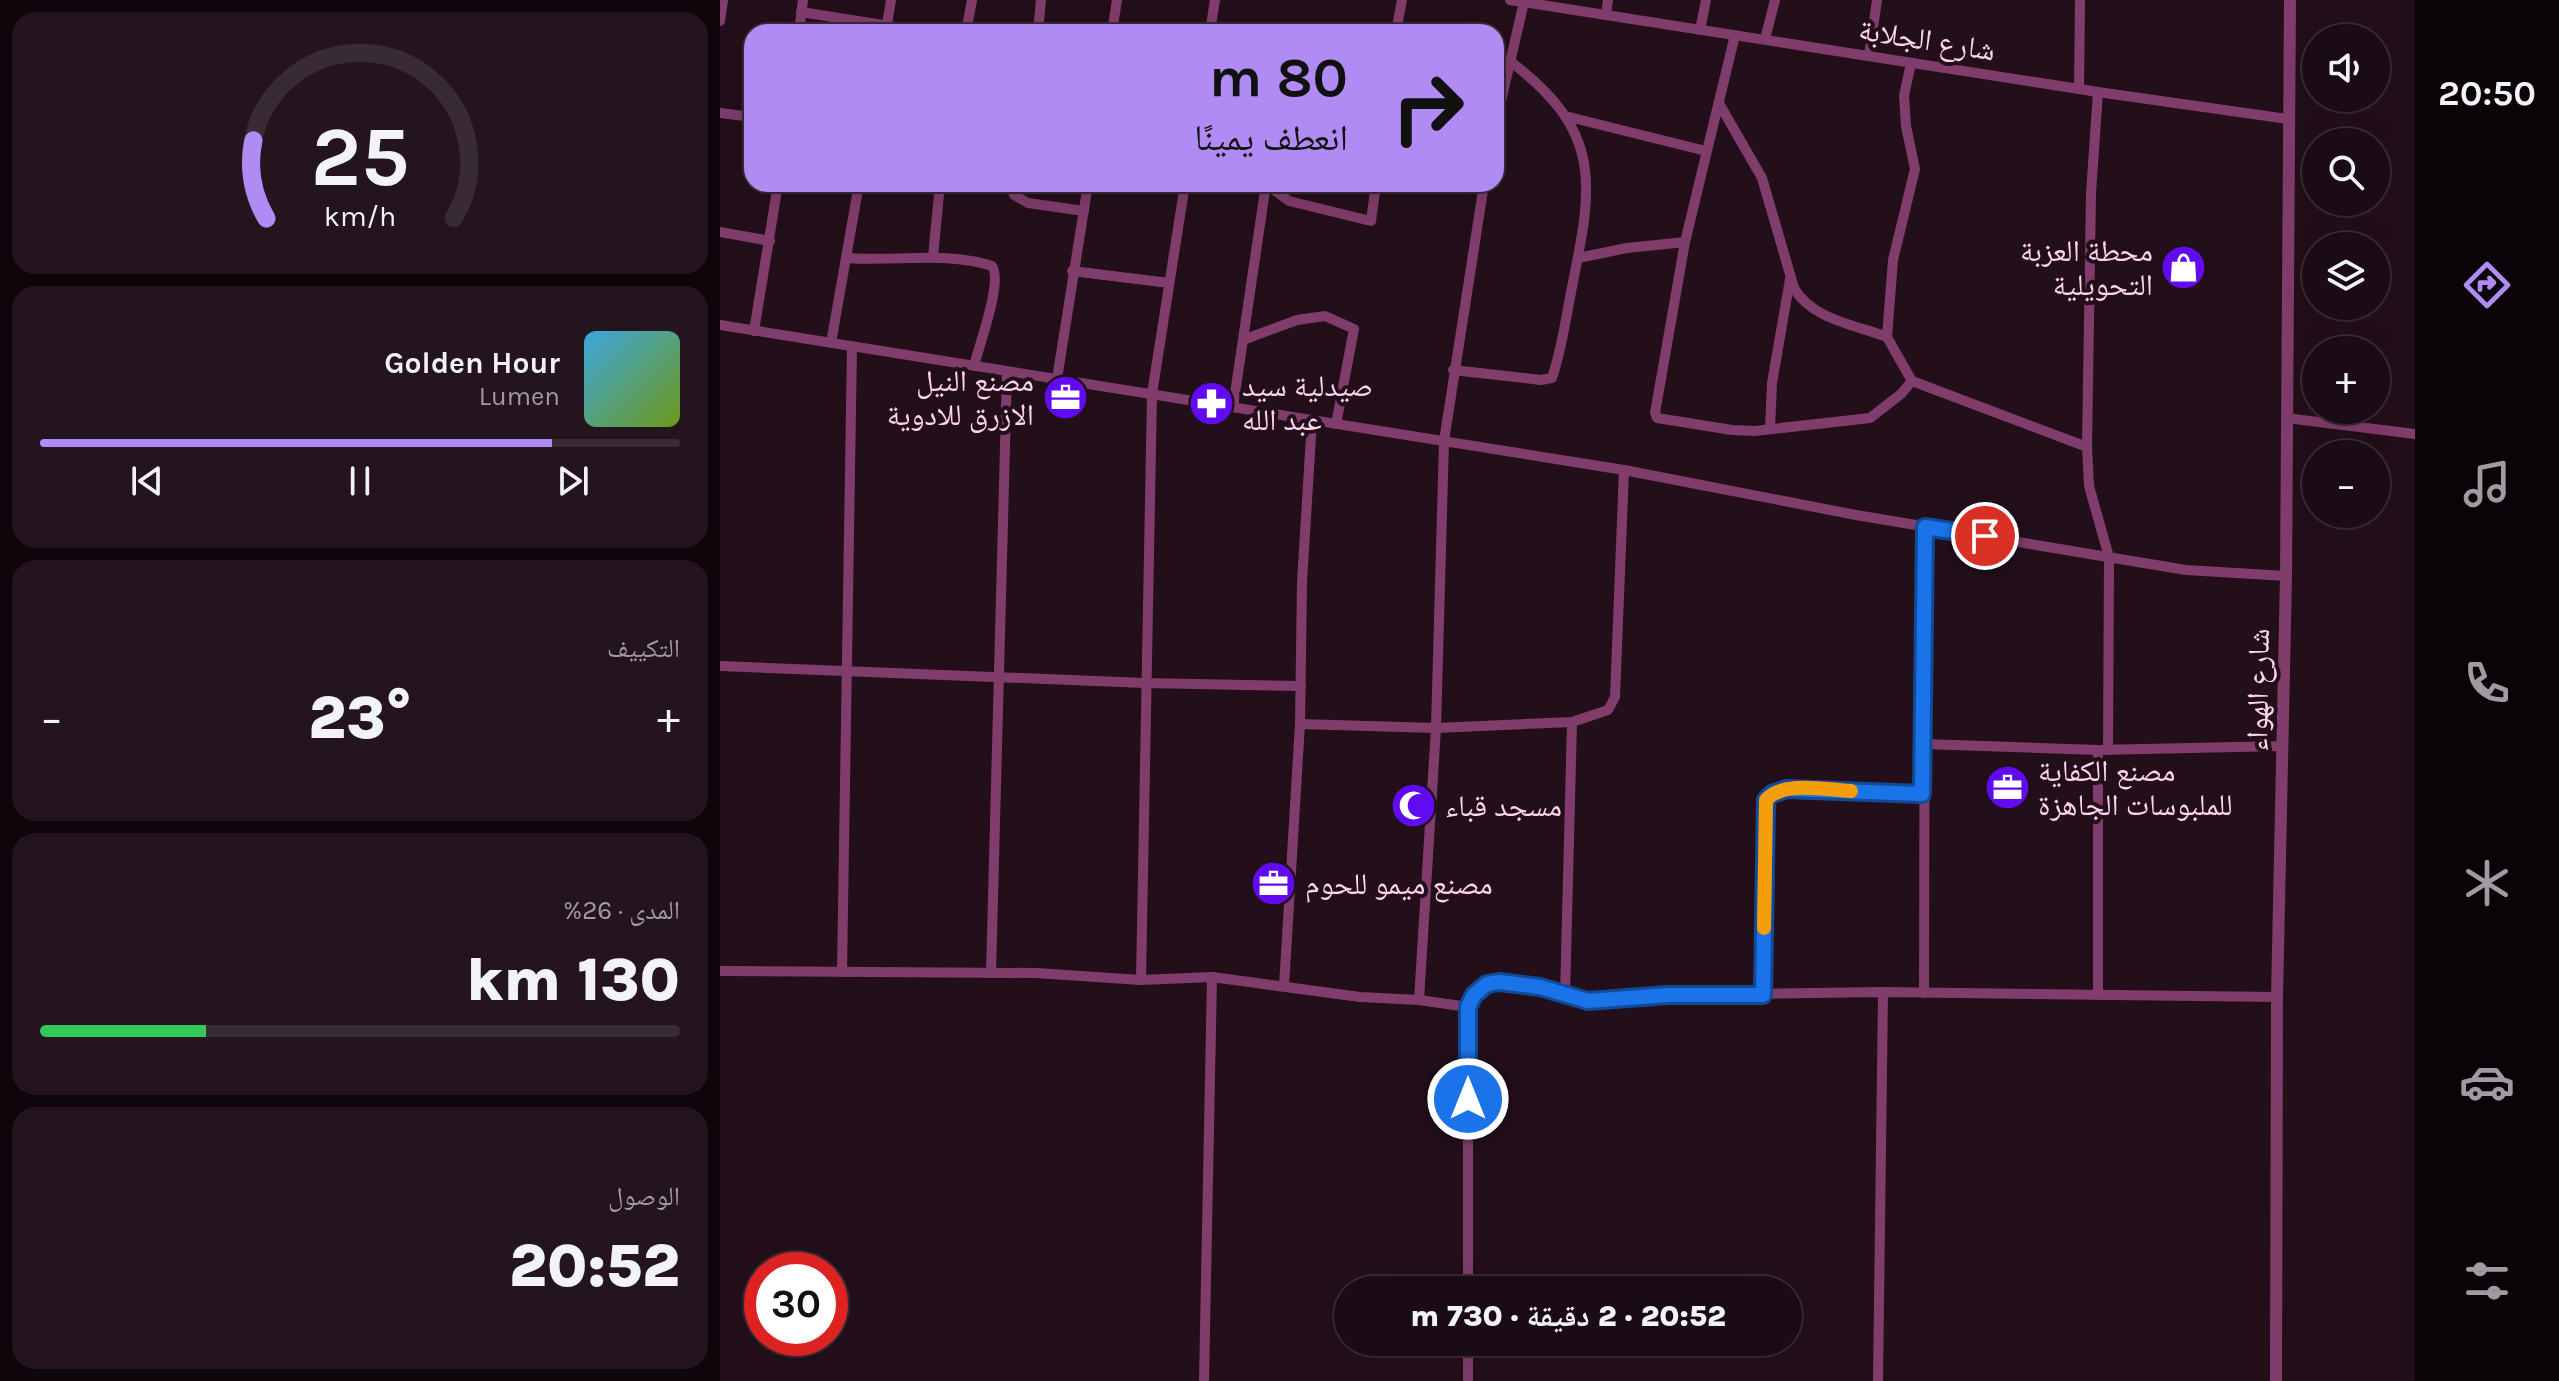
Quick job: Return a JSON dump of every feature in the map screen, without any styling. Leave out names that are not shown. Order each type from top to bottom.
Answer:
[{"type":"street","points":[[720,21],[723,0]]},
{"type":"street","points":[[887,24],[891,0]]},
{"type":"street","points":[[968,24],[972,0]]},
{"type":"street","points":[[1039,24],[1041,0]]},
{"type":"street","points":[[1113,24],[1117,0]]},
{"type":"street","points":[[1211,24],[1215,0]]},
{"type":"street","points":[[1398,24],[1402,0]]},
{"type":"street","name":"شارع الجلابة","points":[[1510,0],[2288,119]]},
{"type":"street","points":[[1606,15],[1608,0]]},
{"type":"street","points":[[1700,30],[1706,0]]},
{"type":"street","points":[[1765,39],[1775,0]]},
{"type":"street","points":[[1869,56],[1877,0]]},
{"type":"street","points":[[2079,89],[2080,0]]},
{"type":"street","name":"شارع الهواء","points":[[2276,1381],[2277,997],[2286,576],[2290,0]]},
{"type":"street","points":[[1504,90],[1524,2]]},
{"type":"street","points":[[802,6],[868,24]]},
{"type":"street","points":[[1735,35],[1685,242],[1655,413],[1657,418],[1732,430],[1870,418],[1901,394],[1912,381]]},
{"type":"street","points":[[1453,370],[1541,380],[1552,378],[1578,258],[1588,184],[1583,154],[1565,116],[1545,89],[1511,62]]},
{"type":"street","points":[[1911,63],[1904,96],[1906,126],[1915,169],[1893,260],[1887,337],[1912,381],[2087,447]]},
{"type":"street","points":[[2098,92],[2091,193],[2087,447],[2089,486],[2109,557],[2098,995]]},
{"type":"street","points":[[1720,105],[1762,178],[1800,300],[1810,309],[1887,337]]},
{"type":"street","points":[[720,113],[744,116]]},
{"type":"street","points":[[1565,116],[1706,151]]},
{"type":"street","points":[[754,331],[777,192]]},
{"type":"street","points":[[831,343],[858,192]]},
{"type":"street","points":[[933,257],[939,192]]},
{"type":"street","points":[[1013,192],[1028,203],[1084,211]]},
{"type":"street","points":[[1057,379],[1087,192]]},
{"type":"street","points":[[1141,980],[1152,394],[1184,192]]},
{"type":"street","points":[[1233,407],[1265,192]]},
{"type":"street","points":[[1277,192],[1289,201],[1371,221],[1375,192]]},
{"type":"street","points":[[1419,1000],[1436,728],[1444,441],[1483,192]]},
{"type":"street","points":[[720,232],[770,241]]},
{"type":"street","points":[[1578,258],[1627,248],[1685,242]]},
{"type":"street","points":[[846,258],[933,257],[992,266],[996,271],[993,294],[974,366]]},
{"type":"street","points":[[1072,271],[1169,283]]},
{"type":"street","points":[[1770,429],[1772,383],[1791,273]]},
{"type":"street","points":[[1243,340],[1297,320],[1325,316],[1354,329],[1336,424]]},
{"type":"street","points":[[720,325],[1624,470],[1925,527],[2186,570],[2286,576]]},
{"type":"street","points":[[842,972],[852,346]]},
{"type":"street","points":[[991,973],[1007,371]]},
{"type":"street","points":[[2286,418],[2415,434]]},
{"type":"street","points":[[1284,986],[1300,724],[1302,582],[1312,420]]},
{"type":"street","points":[[1300,724],[1436,728],[1572,722],[1608,710],[1615,697],[1624,470]]},
{"type":"street","points":[[1924,993],[1922,794],[1925,527]]},
{"type":"street","points":[[720,666],[1301,686]]},
{"type":"street","points":[[1565,996],[1572,722]]},
{"type":"street","points":[[1924,744],[2103,750],[2283,746]]},
{"type":"street","points":[[1763,995],[1766,800],[1786,789],[1922,794]]},
{"type":"street","points":[[720,971],[991,973],[1141,980],[1212,977],[1360,997],[1419,1000],[1468,1007]]},
{"type":"street","points":[[1204,1381],[1212,977]]},
{"type":"street","points":[[1468,1276],[1468,1007],[1474,995],[1487,984],[1499,982],[1540,987],[1588,1001],[1668,995],[1883,992],[2277,997]]},
{"type":"street","points":[[1878,1381],[1883,992]]},
{"type":"street","points":[[1468,1356],[1468,1381]]},
{"type":"slow traffic","points":[[1764,928],[1766,800],[1786,789],[1851,791]]},
{"type":"place","name":"محطة العزبة التحويلية","points":[[2184,268]]},
{"type":"place","name":"مصنع النيل الازرق للادوية","points":[[1065,398]]},
{"type":"place","name":"صيدلية سيد عبد الله","points":[[1211,403]]},
{"type":"place","name":"مصنع الكفاية للملبوسات الجاهزة","points":[[2007,788]]},
{"type":"place","name":"مسجد قباء","points":[[1414,806]]},
{"type":"place","name":"مصنع ميمو للحوم","points":[[1274,884]]},
{"type":"route","points":[[1468,1099],[1468,1007],[1474,995],[1487,984],[1515,982],[1588,1001],[1668,995],[1763,995],[1766,800],[1786,789],[1922,794],[1925,527],[1985,536]]}]
